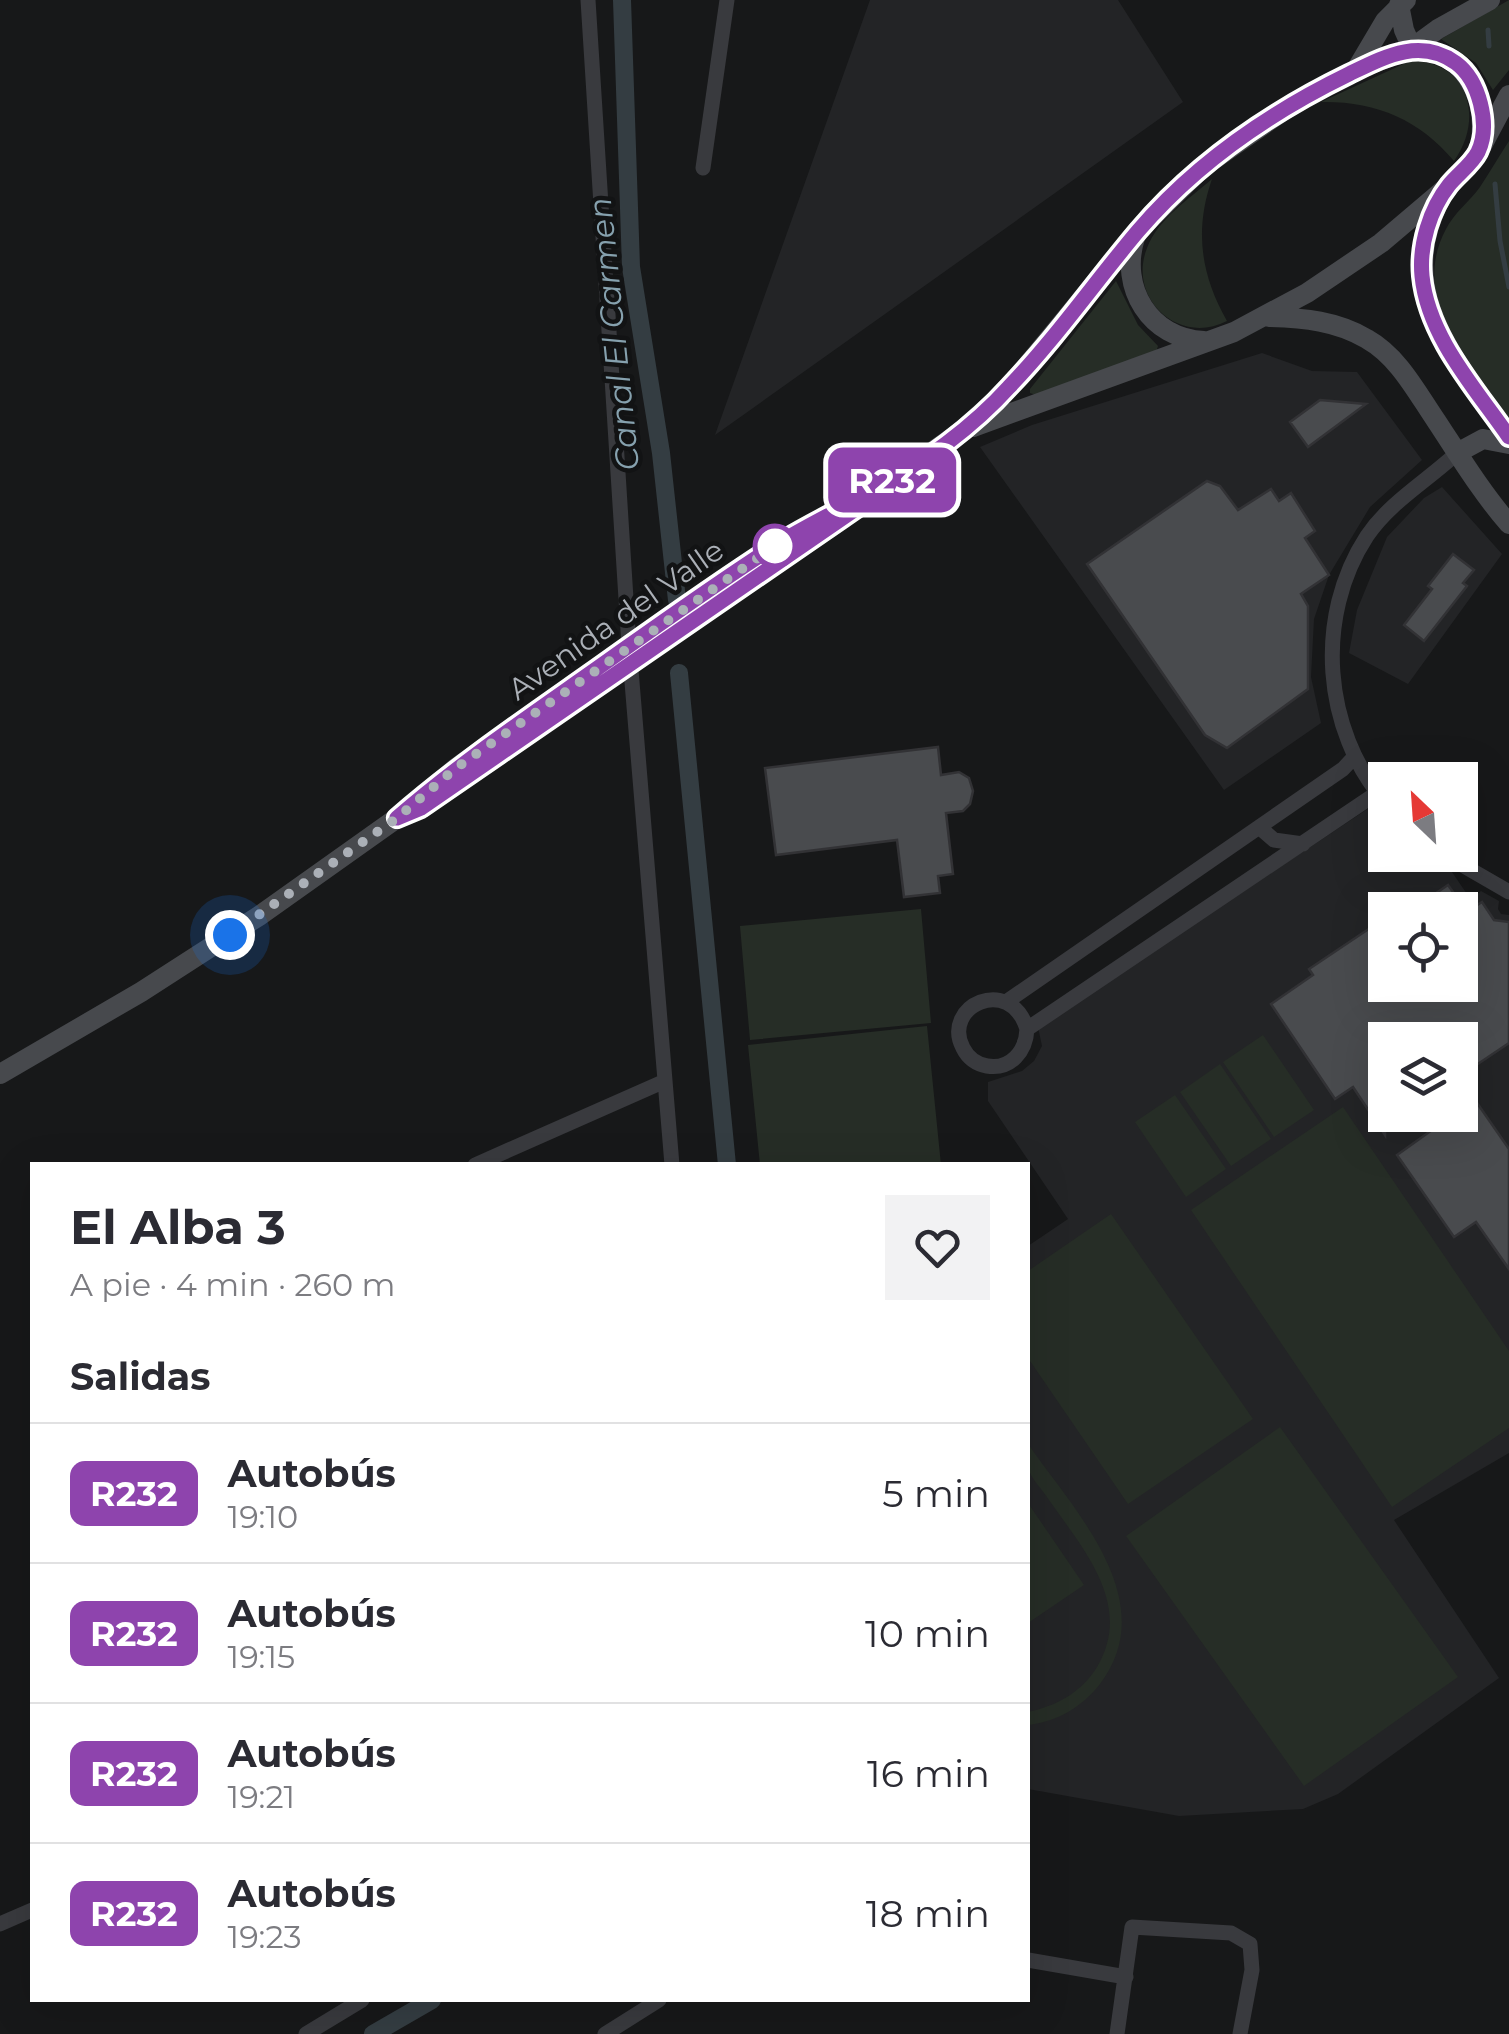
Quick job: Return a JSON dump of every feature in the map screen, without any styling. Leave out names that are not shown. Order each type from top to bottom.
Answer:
[{"type":"street","points":[[588,0],[630,654],[672,1162]]},
{"type":"street","points":[[704,168],[727,0]]},
{"type":"street","name":"Avenida del Valle","points":[[0,1074],[200,955],[397,818],[421,808],[630,654],[820,536],[959,433],[1006,391],[1138,231],[1180,188],[1233,144],[1296,102],[1356,70],[1412,48],[1490,0]]},
{"type":"street","points":[[1403,2],[1401,20],[1412,48],[1426,49],[1449,59],[1471,81],[1482,112],[1478,153]]},
{"type":"street","points":[[1356,70],[1376,34],[1403,2]]},
{"type":"street","name":"Avenida del Valle","points":[[959,433],[1267,316],[1358,260],[1447,187],[1478,153],[1509,95]]},
{"type":"street","points":[[1447,187],[1426,233],[1422,260],[1424,290],[1440,334],[1509,440]]},
{"type":"street","points":[[1138,231],[1130,272],[1140,304],[1168,332],[1186,340],[1205,342]]},
{"type":"street","points":[[1267,316],[1326,322],[1376,344],[1410,381],[1509,524]]},
{"type":"street","points":[[1368,777],[1354,756],[1336,702],[1332,670],[1334,632],[1348,573],[1380,519],[1457,453],[1483,439],[1509,440]]},
{"type":"street","points":[[1006,1002],[1343,770],[1354,756]]},
{"type":"street","points":[[1027,1029],[1368,805]]},
{"type":"street","points":[[1259,827],[1274,840],[1304,844]]},
{"type":"street","points":[[1475,872],[1509,892]]},
{"type":"street","points":[[982,1001],[1006,1002],[1016,1008],[1027,1029],[1022,1050],[1004,1065],[980,1065],[965,1053],[959,1028],[966,1012],[982,1001]]},
{"type":"street","points":[[482,1162],[665,1081]]},
{"type":"street","points":[[0,1924],[30,1911]]},
{"type":"street","points":[[1116,2034],[1132,1927],[1231,1933],[1250,1944],[1252,1970],[1240,2034]]},
{"type":"street","points":[[1030,1960],[1126,1976]]},
{"type":"street","points":[[306,2034],[359,2002]]},
{"type":"street","points":[[607,2033],[656,2002]]},
{"type":"shaded area","points":[[870,0],[1118,0],[1183,102],[715,435]]},
{"type":"shaded area","points":[[1509,0],[1509,70],[1493,90],[1476,63],[1441,39]]},
{"type":"shaded area","points":[[1410,61],[1446,70],[1465,95],[1468,127],[1454,161],[1426,134],[1395,115],[1360,105],[1321,102]]},
{"type":"shaded area","points":[[1509,141],[1509,422],[1449,332],[1434,281],[1436,255],[1446,229],[1480,187]]},
{"type":"shaded area","points":[[1212,179],[1203,217],[1203,252],[1211,287],[1227,321],[1191,327],[1175,322],[1151,300],[1144,284],[1143,267],[1147,248],[1159,228]]},
{"type":"shaded area","points":[[1116,281],[1138,325],[1158,346],[1156,352],[1036,395],[1030,393],[1030,389]]},
{"type":"shaded area","points":[[1262,353],[1312,371],[1357,372],[1422,460],[1370,507],[1329,575],[1314,619],[1311,677],[1321,723],[1224,790],[980,447],[1032,425]]},
{"type":"shaded area","points":[[1442,487],[1502,554],[1408,684],[1349,653],[1357,610],[1387,537],[1424,498]]},
{"type":"shaded area","points":[[1368,809],[1368,872],[1452,872],[1466,892],[1368,892],[1368,1002],[1478,1002],[1478,894],[1481,891],[1499,901],[1501,914],[1509,915],[1509,1453],[1394,1520],[1499,1678],[1338,1794],[1303,1809],[1179,1816],[1030,1789],[1030,1245],[1068,1219],[988,1101],[988,1082],[1022,1071],[1034,1061],[1042,1046],[1038,1027]]},
{"type":"shaded area","points":[[921,909],[931,1023],[750,1040],[740,926]]},
{"type":"shaded area","points":[[927,1026],[941,1162],[760,1162],[748,1045]]},
{"type":"shaded area","points":[[1263,1035],[1314,1110],[1274,1137],[1223,1062]]},
{"type":"shaded area","points":[[1220,1064],[1271,1139],[1231,1166],[1180,1092]]},
{"type":"shaded area","points":[[1175,1095],[1226,1169],[1186,1197],[1135,1122]]},
{"type":"shaded area","points":[[1343,1107],[1509,1351],[1509,1428],[1392,1507],[1191,1210]]},
{"type":"shaded area","points":[[1111,1214],[1253,1419],[1128,1504],[1030,1361],[1030,1270]]},
{"type":"shaded area","points":[[1280,1427],[1458,1677],[1304,1786],[1126,1536]]},
{"type":"shaded area","points":[[1030,1447],[1088,1527],[1105,1558],[1117,1589],[1122,1621],[1117,1653],[1093,1692],[1059,1717],[1030,1725],[1030,1711],[1067,1697],[1091,1676],[1107,1644],[1110,1622],[1107,1600],[1089,1558],[1030,1473]]},
{"type":"shaded area","points":[[1030,1506],[1084,1585],[1030,1622]]},
{"type":"building","points":[[1320,400],[1366,404],[1308,447],[1290,422]]},
{"type":"building","points":[[1207,481],[1220,486],[1238,510],[1271,489],[1279,501],[1291,493],[1315,531],[1305,538],[1329,575],[1301,594],[1308,606],[1308,689],[1227,748],[1205,735],[1087,564]]},
{"type":"building","points":[[1453,554],[1474,570],[1463,583],[1467,586],[1424,641],[1404,625]]},
{"type":"building","points":[[938,747],[941,775],[959,772],[969,778],[973,791],[970,804],[963,811],[946,813],[953,874],[938,876],[940,893],[904,897],[897,840],[776,855],[765,768]]},
{"type":"building","points":[[1482,902],[1494,920],[1509,922],[1509,1043],[1478,1064],[1478,1022],[1368,1022],[1368,1110],[1353,1087],[1335,1099],[1271,1004],[1313,975],[1309,969],[1368,929],[1368,1002],[1478,1002],[1478,905]]},
{"type":"building","points":[[1478,1104],[1509,1149],[1509,1269],[1476,1222],[1454,1237],[1397,1155],[1429,1132],[1478,1132]]},
{"type":"waterway","name":"Canal El Carmen","points":[[622,0],[631,267],[661,453],[677,600]]},
{"type":"waterway","points":[[1488,30],[1489,46]]},
{"type":"waterway","points":[[1495,184],[1509,287]]},
{"type":"waterway","name":"Canal El Carmen","points":[[679,673],[727,1162]]},
{"type":"waterway","name":"Canal El Carmen","points":[[373,2034],[429,2002]]},
{"type":"bus line","name":"R232","points":[[857,508],[421,808],[397,818],[456,768],[690,604],[786,540],[880,488],[959,433],[1006,391],[1138,231],[1203,167],[1296,102],[1356,70],[1412,48],[1438,53],[1456,63],[1468,75],[1479,98],[1483,125],[1478,153],[1447,187],[1432,217],[1423,246],[1422,274],[1440,334],[1509,437]]},
{"type":"route","points":[[230,935],[397,818],[456,768],[775,546]]}]
